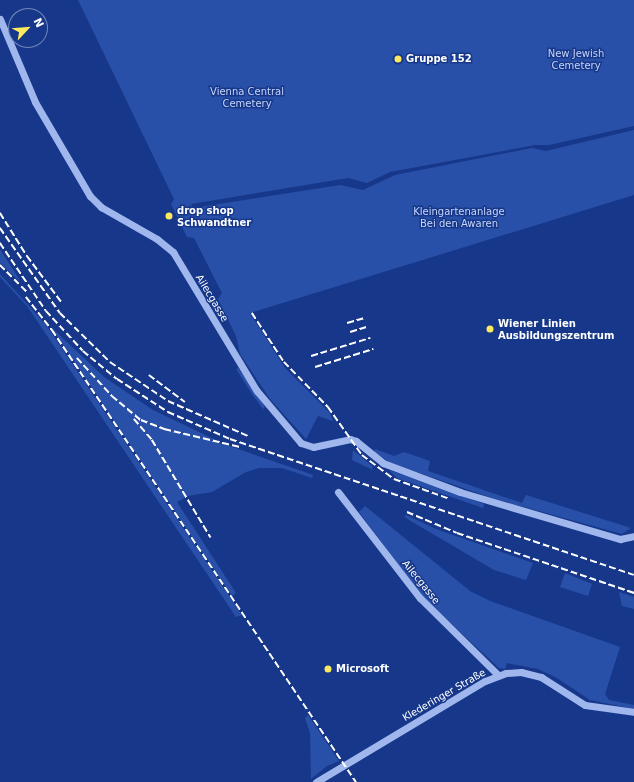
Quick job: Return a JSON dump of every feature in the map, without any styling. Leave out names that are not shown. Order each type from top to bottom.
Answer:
[{"type":"street","name":"Ailecgasse","points":[[0,19],[35,102],[80,180],[101,207],[158,238],[173,252],[257,391],[301,443],[308,447],[324,446],[350,439],[356,441],[383,463],[460,492],[620,539],[634,536]]},
{"type":"street","name":"Ailecgasse","points":[[338,492],[420,598],[498,675]]},
{"type":"street","name":"Klederinger Straße","points":[[316,782],[498,675],[514,672],[537,675],[585,705],[634,712]]},
{"type":"green space","points":[[78,0],[634,0],[634,126],[549,145],[535,145],[390,172],[367,183],[348,178],[191,204],[193,208],[340,185],[363,190],[395,175],[532,148],[546,151],[634,130],[634,195],[250,313],[285,368],[330,413],[333,421],[318,416],[306,439],[270,399],[240,354],[236,336],[218,299],[222,293],[194,238],[187,237],[171,204],[174,199]]},
{"type":"green space","points":[[0,249],[19,279],[18,280],[0,263]]},
{"type":"green space","points":[[0,274],[46,325],[242,615],[236,617],[27,306],[0,277]]},
{"type":"green space","points":[[51,327],[104,377],[153,410],[224,444],[313,475],[312,478],[282,468],[259,468],[246,472],[212,492],[188,496],[177,502],[236,593],[232,596]]},
{"type":"green space","points":[[238,368],[259,395],[265,407],[263,409],[236,369]]},
{"type":"green space","points":[[375,449],[394,456],[404,452],[430,461],[428,471],[522,503],[526,495],[631,528],[622,534],[492,498],[391,463],[375,453]]},
{"type":"green space","points":[[353,450],[372,466],[373,470],[352,460]]},
{"type":"green space","points":[[389,470],[484,504],[483,508],[397,478]]},
{"type":"green space","points":[[365,506],[470,591],[490,601],[620,647],[605,694],[609,700],[634,705],[634,709],[590,700],[557,678],[538,669],[507,663],[505,669],[499,668],[431,605],[414,586],[359,512]]},
{"type":"green space","points":[[406,515],[436,529],[533,563],[526,580],[494,570],[404,517]]},
{"type":"green space","points":[[565,573],[592,584],[588,596],[560,587]]},
{"type":"green space","points":[[619,592],[634,597],[634,609],[622,606]]},
{"type":"green space","points":[[308,715],[339,761],[327,766],[311,779],[310,733],[305,718]]},
{"type":"railway","points":[[0,213],[27,256],[62,303]]},
{"type":"railway","points":[[0,228],[60,313],[110,362],[168,401],[248,436]]},
{"type":"railway","points":[[0,243],[46,311],[83,351],[117,379],[168,412],[230,439],[634,575]]},
{"type":"railway","points":[[0,265],[28,293]]},
{"type":"railway","points":[[26,297],[52,330],[356,782]]},
{"type":"railway","points":[[252,313],[284,362],[328,407],[362,455],[394,479],[450,499]]},
{"type":"railway","points":[[347,323],[364,318]]},
{"type":"railway","points":[[350,332],[366,327]]},
{"type":"railway","points":[[311,356],[370,338]]},
{"type":"railway","points":[[315,367],[373,349]]},
{"type":"railway","points":[[77,358],[112,396],[141,420],[164,429],[240,447]]},
{"type":"railway","points":[[149,375],[185,402]]},
{"type":"railway","points":[[134,419],[152,440],[211,538]]},
{"type":"railway","points":[[407,512],[457,533],[634,593]]},
{"type":"place","name":"Gruppe 152","points":[[398,59]]},
{"type":"place","name":"drop shop Schwandtner","points":[[169,216]]},
{"type":"place","name":"Wiener Linien Ausbildungszentrum","points":[[490,329]]},
{"type":"place","name":"Microsoft","points":[[328,669]]},
{"type":"park label","name":"New Jewish Cemetery","points":[[576,58]]},
{"type":"park label","name":"Vienna Central Cemetery","points":[[247,96]]},
{"type":"park label","name":"Kleingartenanlage Bei den Awaren","points":[[459,216]]}]
